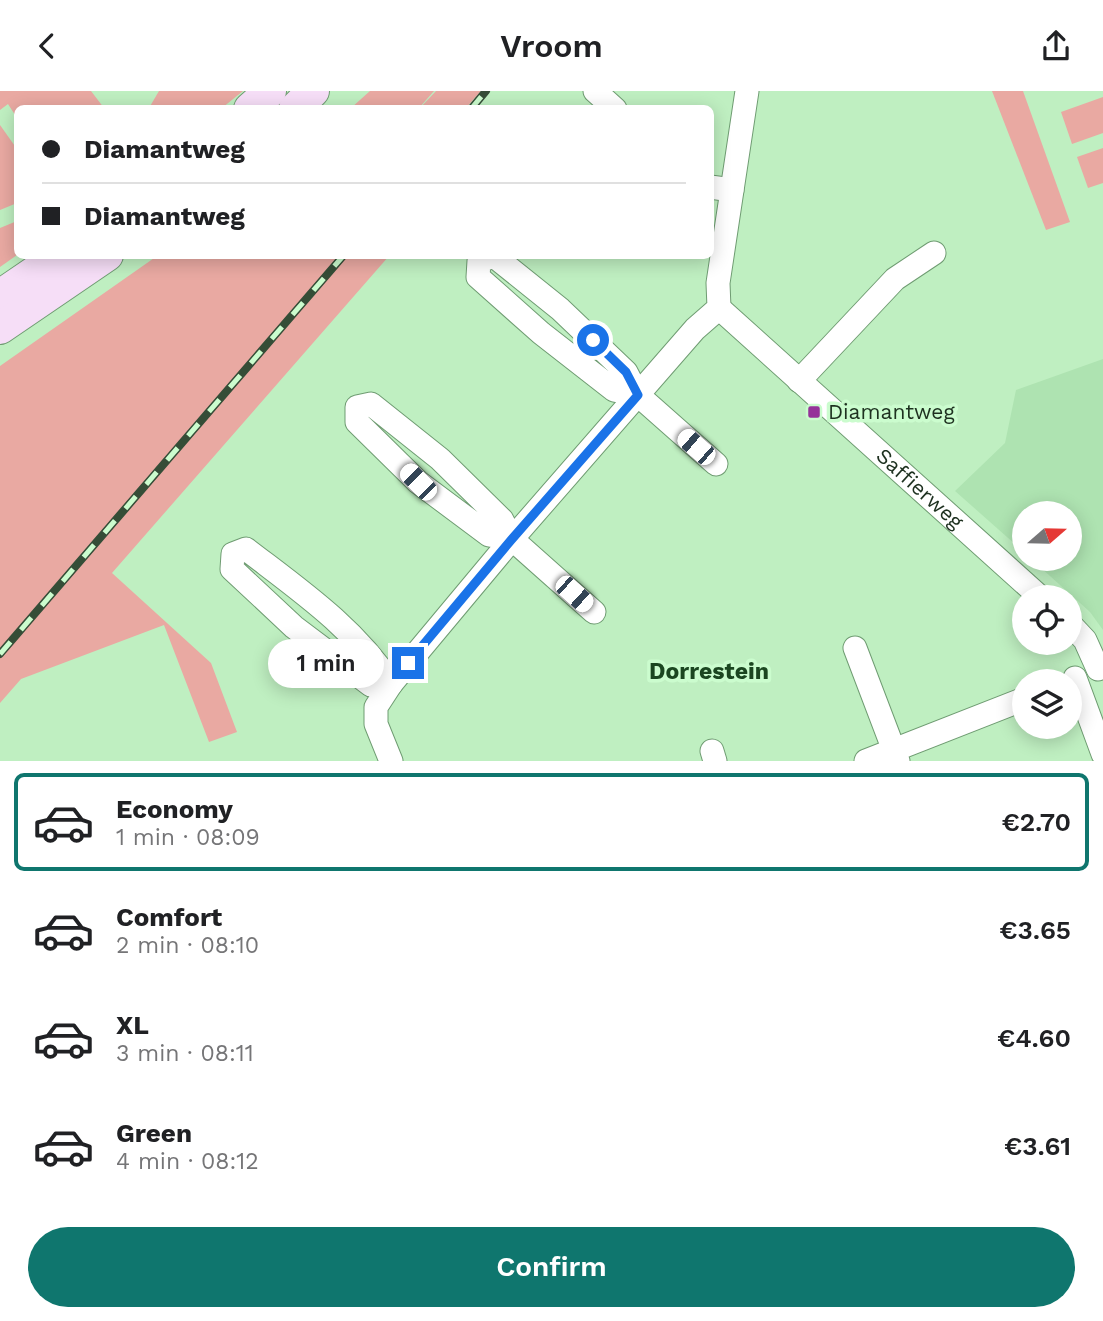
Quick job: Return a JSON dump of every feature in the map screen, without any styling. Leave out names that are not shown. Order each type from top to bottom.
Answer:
[{"type":"main road","points":[[254,105],[270,91]]},
{"type":"main road","points":[[299,105],[313,91]]},
{"type":"main road","points":[[0,296],[54,259]]},
{"type":"main road","points":[[0,328],[101,259]]},
{"type":"street","points":[[594,91],[610,105]]},
{"type":"street","points":[[391,761],[376,724],[376,707],[391,684],[512,539],[695,328],[719,308],[721,188],[747,91]]},
{"type":"street","points":[[799,381],[895,279],[934,253]]},
{"type":"street","points":[[485,259],[479,261],[478,277],[541,333],[614,390],[638,395]]},
{"type":"street","points":[[498,259],[560,309],[626,372],[638,395],[716,464]]},
{"type":"street","name":"Saffierweg","points":[[719,308],[1027,585]]},
{"type":"street","points":[[512,539],[489,535],[418,482],[357,422],[357,407],[371,404],[440,459],[502,520],[512,539],[594,612]]},
{"type":"street","points":[[246,549],[314,601],[374,658],[391,684],[371,685],[294,627],[232,569],[233,554],[246,549]]},
{"type":"street","points":[[1082,637],[1100,668],[1082,675]]},
{"type":"street","points":[[855,648],[896,756]]},
{"type":"street","points":[[1082,703],[1103,754]]},
{"type":"street","points":[[866,761],[896,756],[1012,704]]},
{"type":"shaded area","points":[[0,91],[91,91],[102,105],[14,105],[14,113],[8,104],[0,110]]},
{"type":"shaded area","points":[[159,91],[243,91],[226,105],[151,105]]},
{"type":"shaded area","points":[[370,91],[434,91],[422,105],[354,105]]},
{"type":"shaded area","points":[[436,91],[481,91],[469,105],[423,105]]},
{"type":"shaded area","points":[[992,91],[1023,91],[1070,222],[1046,230]]},
{"type":"shaded area","points":[[1103,97],[1103,133],[1072,144],[1061,112]]},
{"type":"shaded area","points":[[0,125],[14,145],[14,204],[0,210]]},
{"type":"shaded area","points":[[1103,148],[1103,183],[1088,188],[1077,157]]},
{"type":"shaded area","points":[[14,222],[14,257],[0,267],[0,228]]},
{"type":"shaded area","points":[[153,259],[386,259],[112,573],[211,663],[237,732],[209,742],[164,625],[21,679],[0,703],[0,366]]},
{"type":"shaded area","points":[[1103,359],[1103,630],[1082,605],[1082,585],[1060,585],[1044,571],[1082,571],[1082,501],[1012,501],[1012,541],[955,491],[1005,443],[1016,390]]},
{"type":"railway","points":[[474,105],[486,91]]},
{"type":"railway","points":[[0,654],[341,259]]},
{"type":"place","name":"Diamantweg","points":[[814,412]]},
{"type":"district","name":"Dorrestein","points":[[709,671]]},
{"type":"route","points":[[408,663],[638,395],[626,372],[593,340]]}]
